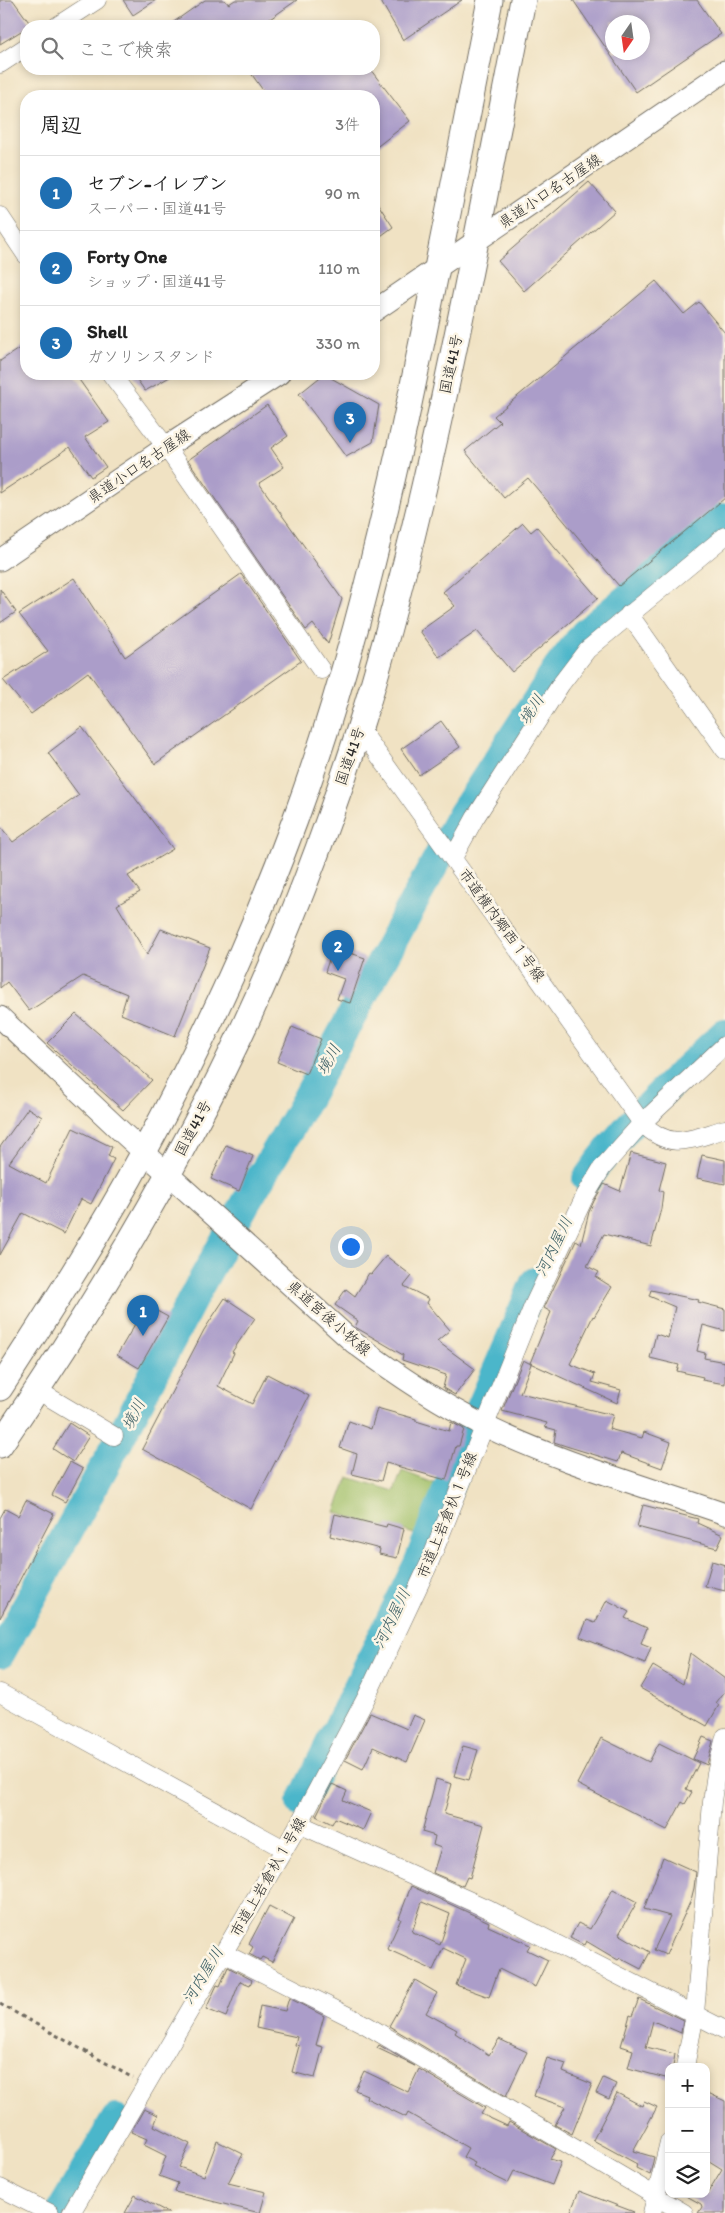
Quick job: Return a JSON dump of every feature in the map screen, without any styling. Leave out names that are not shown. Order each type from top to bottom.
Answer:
[{"type":"highway","name":"国道41号","points":[[0,1388],[53,1306],[145,1151],[212,1017],[248,937],[296,818],[347,660],[376,554],[490,0]]},
{"type":"highway","name":"国道41号","points":[[0,1444],[79,1325],[169,1173],[216,1082],[272,961],[313,859],[360,728],[387,635],[411,540],[440,420],[523,0]]},
{"type":"main road","name":"県道小口名古屋線","points":[[380,307],[725,71]]},
{"type":"main road","name":"県道小口名古屋線","points":[[0,560],[166,447],[270,380]]},
{"type":"main road","name":"県道宮後小牧線","points":[[0,1018],[353,1342],[409,1381],[484,1425],[564,1459],[725,1514]]},
{"type":"street","points":[[66,20],[97,0]]},
{"type":"street","points":[[0,64],[20,51]]},
{"type":"street","points":[[0,216],[20,247]]},
{"type":"street","points":[[116,380],[166,447],[321,670]]},
{"type":"street","points":[[453,858],[475,818],[561,684],[587,650],[725,536]]},
{"type":"street","points":[[629,614],[725,750]]},
{"type":"street","name":"市道横内郷西１号線","points":[[360,728],[642,1123],[657,1137],[669,1141],[682,1141],[725,1129]]},
{"type":"street","name":"市道上岩倉杁１号線","points":[[71,2213],[225,1954],[299,1824],[366,1698],[428,1566],[533,1306],[585,1196],[602,1168],[642,1123],[725,1045]]},
{"type":"street","points":[[37,1390],[114,1436]]},
{"type":"street","points":[[0,1693],[284,1849]]},
{"type":"street","points":[[686,2063],[696,2014],[712,1802],[716,1773],[725,1737]]},
{"type":"street","points":[[299,1824],[488,1909],[725,2030]]},
{"type":"street","points":[[225,1954],[366,2025],[654,2205],[684,2213]]},
{"type":"street","points":[[654,2205],[666,2153]]},
{"type":"street","points":[[0,2188],[50,2213]]},
{"type":"path","points":[[0,2004],[146,2086]]},
{"type":"green space","points":[[402,1471],[444,1487],[423,1537],[387,1525],[383,1529],[335,1512],[348,1477],[394,1491]]},
{"type":"building","points":[[0,0],[13,0],[27,20],[20,20],[20,32],[0,44]]},
{"type":"building","points":[[123,0],[156,0],[133,15]]},
{"type":"building","points":[[205,0],[224,0],[229,4],[235,0],[297,0],[269,20],[177,20]]},
{"type":"building","points":[[380,0],[462,0],[403,40]]},
{"type":"building","points":[[573,0],[697,0],[721,34],[636,92],[614,60],[650,60],[650,15],[605,15],[605,47]]},
{"type":"building","points":[[252,75],[375,75],[410,121],[380,144],[380,90],[263,90]]},
{"type":"building","points":[[589,182],[615,211],[524,291],[498,261]]},
{"type":"building","points":[[380,207],[393,227],[380,237]]},
{"type":"building","points":[[656,281],[684,314],[699,302],[725,333],[725,498],[619,586],[528,478],[504,498],[465,451],[500,422],[494,416]]},
{"type":"building","points":[[20,348],[20,380],[79,380],[109,422],[85,437],[106,467],[91,477],[70,447],[0,493],[0,361]]},
{"type":"building","points":[[137,380],[164,380],[145,391]]},
{"type":"building","points":[[316,380],[335,380],[379,405],[373,442],[346,457],[299,394]]},
{"type":"building","points":[[267,405],[288,436],[271,448],[284,467],[259,483],[342,599],[328,644],[313,624],[306,630],[188,460]]},
{"type":"building","points":[[523,523],[531,532],[537,527],[598,598],[512,672],[477,631],[439,657],[420,631],[455,606],[443,592]]},
{"type":"building","points":[[241,574],[301,661],[155,764],[88,672],[31,714],[3,680],[48,651],[19,614],[74,578],[125,657]]},
{"type":"building","points":[[0,589],[16,612],[0,623]]},
{"type":"building","points":[[441,721],[460,747],[419,775],[401,749]]},
{"type":"building","points":[[82,727],[173,849],[128,876],[140,892],[117,905],[147,955],[161,929],[210,948],[175,1036],[121,1014],[127,994],[83,976],[29,1011],[7,982],[0,988],[0,826],[13,842],[79,795],[48,753]]},
{"type":"building","points":[[333,947],[365,958],[350,1003],[337,999],[344,979],[325,972]]},
{"type":"building","points":[[76,1014],[152,1080],[123,1110],[47,1043]]},
{"type":"building","points":[[292,1027],[321,1039],[306,1074],[277,1062]]},
{"type":"building","points":[[28,1108],[42,1117],[9,1163],[46,1183],[73,1128],[112,1147],[108,1156],[114,1159],[91,1204],[81,1199],[64,1234],[23,1213],[0,1255],[0,1147]]},
{"type":"building","points":[[226,1145],[253,1156],[239,1191],[211,1179]]},
{"type":"building","points":[[631,1153],[666,1162],[659,1190],[663,1192],[661,1209],[651,1246],[604,1234],[587,1266],[599,1272],[596,1277],[612,1287],[593,1316],[570,1364],[595,1374],[592,1382],[621,1390],[617,1403],[530,1363],[551,1312],[544,1308],[576,1241],[581,1244],[589,1212],[594,1201],[604,1184],[620,1191]]},
{"type":"building","points":[[702,1155],[725,1160],[725,1184],[697,1178]]},
{"type":"building","points":[[386,1256],[412,1276],[404,1286],[429,1299],[427,1303],[450,1330],[437,1341],[475,1369],[455,1395],[443,1388],[446,1375],[402,1360],[403,1355],[355,1327],[358,1321],[335,1305],[346,1289],[355,1296],[369,1273],[371,1274]]},
{"type":"building","points":[[651,1290],[699,1300],[698,1302],[725,1309],[725,1331],[703,1325],[697,1351],[705,1353],[704,1358],[725,1362],[725,1384],[702,1380],[703,1377],[677,1371],[679,1365],[650,1358],[656,1334],[668,1338],[675,1307],[649,1296]]},
{"type":"building","points":[[225,1298],[255,1318],[232,1352],[234,1353],[218,1386],[252,1404],[267,1374],[309,1396],[251,1509],[142,1449],[204,1330]]},
{"type":"building","points":[[146,1305],[168,1317],[139,1368],[117,1355]]},
{"type":"building","points":[[523,1360],[531,1364],[520,1393],[613,1415],[609,1429],[642,1438],[644,1432],[671,1442],[662,1468],[621,1453],[618,1462],[554,1442],[556,1430],[545,1427],[547,1423],[502,1411]]},
{"type":"building","points":[[377,1408],[449,1431],[451,1422],[464,1429],[459,1446],[456,1446],[446,1480],[386,1463],[381,1481],[352,1474],[357,1454],[340,1448],[349,1421],[371,1429]]},
{"type":"building","points":[[69,1423],[89,1436],[73,1462],[53,1449]]},
{"type":"building","points":[[70,1462],[83,1469],[65,1502],[52,1495]]},
{"type":"building","points":[[26,1500],[54,1514],[0,1618],[0,1518],[5,1509],[18,1516]]},
{"type":"building","points":[[643,1505],[698,1519],[697,1523],[723,1535],[717,1548],[637,1527]]},
{"type":"building","points":[[335,1514],[386,1527],[387,1524],[404,1529],[397,1558],[379,1554],[380,1549],[330,1536]]},
{"type":"building","points":[[712,1561],[725,1565],[725,1591],[705,1586]]},
{"type":"building","points":[[607,1600],[629,1612],[625,1618],[647,1628],[641,1643],[651,1647],[645,1663],[580,1637],[587,1620],[595,1623]]},
{"type":"building","points":[[690,1653],[725,1679],[725,1691],[716,1703],[719,1705],[707,1726],[640,1688],[653,1666],[683,1684]]},
{"type":"building","points":[[370,1713],[407,1729],[413,1715],[425,1720],[407,1762],[373,1747],[363,1769],[345,1760]]},
{"type":"building","points":[[703,1737],[713,1741],[707,1765],[693,1759]]},
{"type":"building","points":[[601,1738],[649,1762],[659,1743],[699,1763],[686,1789],[692,1792],[685,1804],[682,1802],[667,1830],[577,1784]]},
{"type":"building","points":[[463,1746],[478,1750],[469,1780],[454,1776]]},
{"type":"building","points":[[436,1779],[452,1784],[444,1814],[484,1825],[470,1878],[467,1877],[463,1886],[433,1873],[441,1848],[433,1845],[435,1836],[422,1832]]},
{"type":"building","points":[[332,1784],[347,1791],[343,1800],[371,1812],[363,1830],[335,1818],[332,1824],[316,1816]]},
{"type":"building","points":[[663,1857],[696,1872],[691,1900],[666,1955],[654,1950],[670,1916],[644,1909]]},
{"type":"building","points":[[411,1886],[489,1922],[488,1926],[530,1945],[527,1950],[548,1960],[535,1987],[499,1969],[489,1997],[456,1985],[466,1959],[443,1948],[433,1970],[387,1949],[401,1919],[399,1918]],"holes":[[[422,1902],[450,1914],[440,1945],[412,1932]]]},
{"type":"building","points":[[613,1889],[637,1902],[619,1934],[650,1952],[641,1969],[620,1958],[618,1960],[586,1941],[584,1945],[570,1938],[578,1923],[590,1929]]},
{"type":"building","points":[[269,1906],[294,1919],[272,1962],[262,1957],[260,1960],[249,1954],[253,1947],[249,1944]]},
{"type":"building","points":[[228,1967],[252,1980],[250,1985],[240,1981],[226,2017],[206,2009],[217,1985],[220,1986]]},
{"type":"building","points":[[415,1980],[437,1993],[426,2013],[457,2030],[455,2033],[489,2055],[499,2039],[527,2052],[506,2096],[389,2026]]},
{"type":"building","points":[[289,1998],[324,2016],[316,2045],[323,2047],[315,2078],[292,2072],[299,2046],[295,2045],[297,2037],[256,2028],[260,2006],[285,2011]]},
{"type":"building","points":[[639,1999],[683,2020],[681,2033],[653,2021],[646,2047],[675,2054],[674,2063],[665,2063],[665,2078],[628,2068],[633,2050],[621,2046],[630,2015],[632,2016]]},
{"type":"building","points":[[379,2045],[415,2066],[377,2048]]},
{"type":"building","points":[[547,2058],[566,2064],[563,2072],[592,2084],[572,2134],[555,2125],[565,2107],[534,2096]]},
{"type":"building","points":[[419,2069],[485,2108],[481,2114],[507,2126],[509,2122],[556,2149],[550,2159],[561,2162],[552,2185],[514,2171],[508,2183],[473,2166],[475,2163],[463,2157],[468,2148],[408,2113],[406,2117],[366,2098],[367,2095],[355,2090],[364,2071],[408,2092]]},
{"type":"building","points":[[603,2078],[616,2084],[609,2099],[596,2093]]},
{"type":"building","points":[[617,2093],[642,2106],[644,2101],[657,2107],[633,2151],[654,2157],[650,2175],[636,2168],[637,2164],[593,2140]]},
{"type":"building","points":[[710,2094],[725,2101],[725,2213],[698,2213],[702,2207],[701,2204],[690,2198],[710,2198],[710,2189],[722,2169],[710,2162]]},
{"type":"building","points":[[144,2109],[158,2115],[154,2126],[190,2144],[179,2167],[204,2176],[217,2141],[243,2154],[228,2183],[266,2192],[260,2213],[175,2192],[178,2183],[159,2176],[166,2156],[144,2145],[147,2139],[131,2132]]},
{"type":"building","points":[[579,2191],[634,2212],[570,2213]]},
{"type":"building","points":[[135,2195],[169,2213],[125,2213]]},
{"type":"waterway","name":"境川","points":[[0,1654],[118,1442],[196,1292],[297,1116],[458,821],[558,668],[585,633],[725,518]]},
{"type":"waterway","name":"河内屋川","points":[[587,1179],[602,1158],[635,1120],[725,1033]]},
{"type":"waterway","name":"河内屋川","points":[[301,1803],[418,1564],[465,1445],[535,1282]]},
{"type":"waterway","name":"河内屋川","points":[[60,2213],[116,2119]]},
{"type":"place","name":"Shell","points":[[350,443]]},
{"type":"place","name":"Forty One","points":[[338,971]]},
{"type":"place","name":"セブン-イレブン","points":[[143,1336]]}]
